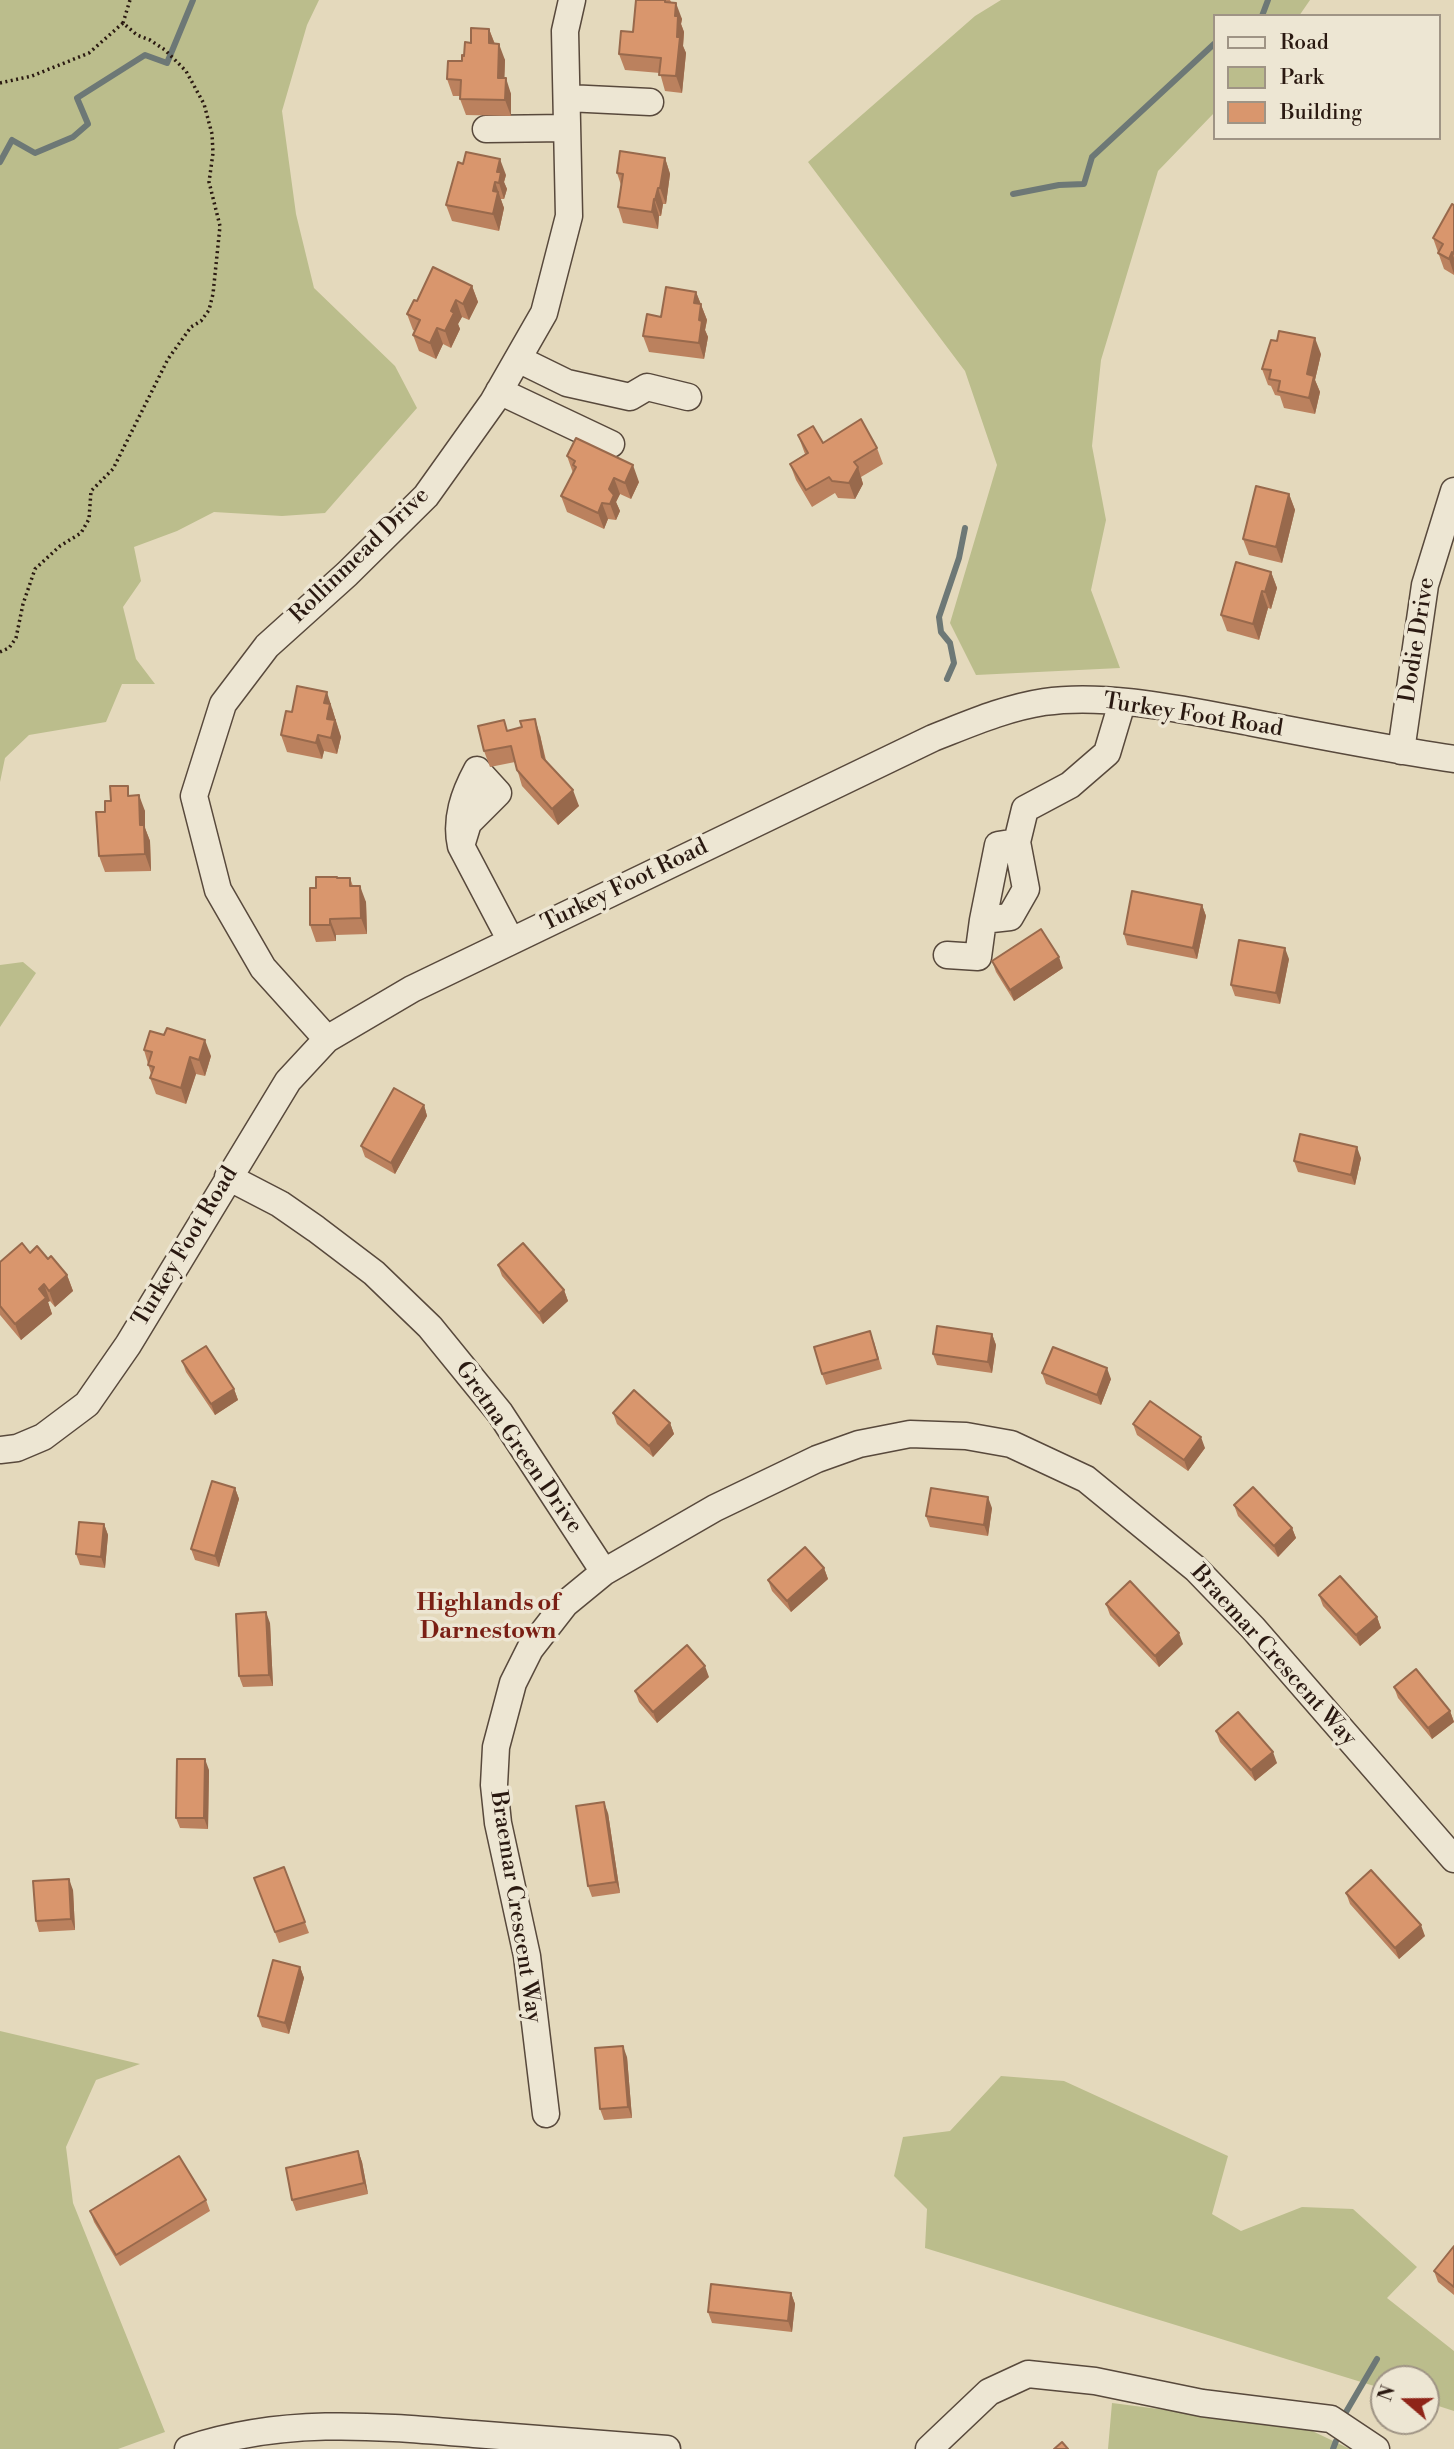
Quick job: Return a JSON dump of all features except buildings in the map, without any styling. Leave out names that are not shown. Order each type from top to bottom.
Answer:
[{"type":"street","name":"Rollinmead Drive","points":[[327,1039],[263,968],[218,890],[194,796],[223,704],[267,646],[347,574],[426,496],[499,391],[544,313],[569,216],[565,31],[572,0]]},
{"type":"street","points":[[567,98],[650,102]]},
{"type":"street","points":[[486,129],[567,128]]},
{"type":"street","points":[[518,359],[567,383],[630,397],[647,387],[688,397]]},
{"type":"street","points":[[499,391],[611,444]]},
{"type":"street","name":"Dodie Drive","points":[[1401,751],[1425,585],[1454,491]]},
{"type":"street","name":"Turkey Foot Road","points":[[0,1450],[17,1448],[43,1437],[87,1404],[128,1345],[288,1081],[327,1039],[412,989],[924,742],[993,714],[1045,701],[1086,700],[1167,707],[1454,759]]},
{"type":"street","points":[[983,920],[1010,918],[1026,889],[1017,842],[1025,809],[1070,786],[1107,753],[1122,703]]},
{"type":"street","points":[[947,954],[978,957],[998,845],[1017,842]]},
{"type":"street","points":[[461,846],[511,941]]},
{"type":"street","name":"Gretna Green Drive","points":[[228,1177],[280,1205],[316,1229],[374,1273],[430,1327],[500,1413],[604,1572]]},
{"type":"street","name":"Braemar Crescent Way","points":[[546,2114],[527,1956],[499,1823],[494,1785],[496,1747],[513,1683],[530,1649],[565,1604],[604,1572],[715,1508],[817,1459],[859,1444],[910,1434],[966,1436],[1011,1444],[1086,1479],[1196,1569],[1253,1628],[1454,1859]]},
{"type":"street","points":[[929,2449],[989,2392],[1028,2374],[1095,2381],[1202,2403],[1331,2419],[1376,2449]]},
{"type":"street","points":[[188,2449],[212,2441],[286,2427],[363,2425],[667,2449]]},
{"type":"path","points":[[0,83],[32,76],[89,53],[123,23],[130,0]]},
{"type":"path","points":[[0,652],[9,648],[16,638],[23,604],[35,569],[60,545],[81,533],[89,519],[91,491],[113,469],[168,359],[191,327],[201,321],[209,310],[213,294],[220,226],[209,182],[213,153],[212,134],[204,104],[186,71],[165,50],[137,35],[123,23]]},
{"type":"green space","points":[[0,0],[319,0],[307,25],[282,111],[296,214],[314,288],[395,366],[417,408],[325,513],[282,516],[214,512],[177,531],[134,547],[141,581],[123,607],[136,659],[155,684],[122,684],[106,722],[29,735],[5,758],[0,782]]},
{"type":"green space","points":[[1001,0],[1310,0],[1300,14],[1212,14],[1212,115],[1158,171],[1101,360],[1092,446],[1106,520],[1091,590],[1120,668],[976,675],[950,623],[997,465],[965,371],[808,162],[975,16]]},
{"type":"green space","points":[[23,962],[36,973],[0,1027],[0,965]]},
{"type":"green space","points":[[0,2031],[140,2064],[96,2080],[66,2147],[73,2203],[165,2432],[118,2449],[0,2449]]},
{"type":"green space","points":[[1001,2076],[1064,2081],[1228,2156],[1212,2214],[1241,2231],[1302,2207],[1353,2209],[1417,2267],[1387,2298],[1454,2351],[1454,2411],[1440,2406],[1440,2365],[1370,2365],[1370,2385],[925,2248],[927,2209],[894,2176],[903,2137],[950,2131]]},
{"type":"green space","points":[[1112,2403],[1306,2428],[1350,2449],[1108,2449]]},
{"type":"waterway","points":[[0,162],[12,140],[35,153],[73,137],[88,124],[77,98],[145,55],[167,63],[193,0]]},
{"type":"waterway","points":[[1263,14],[1268,0]]},
{"type":"waterway","points":[[1013,194],[1059,185],[1084,184],[1092,157],[1212,46]]},
{"type":"waterway","points":[[947,679],[954,663],[950,643],[941,632],[939,617],[959,558],[965,528]]},
{"type":"waterway","points":[[1346,2412],[1377,2359]]},
{"type":"waterway","points":[[1333,2449],[1336,2441]]},
{"type":"district","name":"Highlands of Darnestown","points":[[488,1618]]}]
